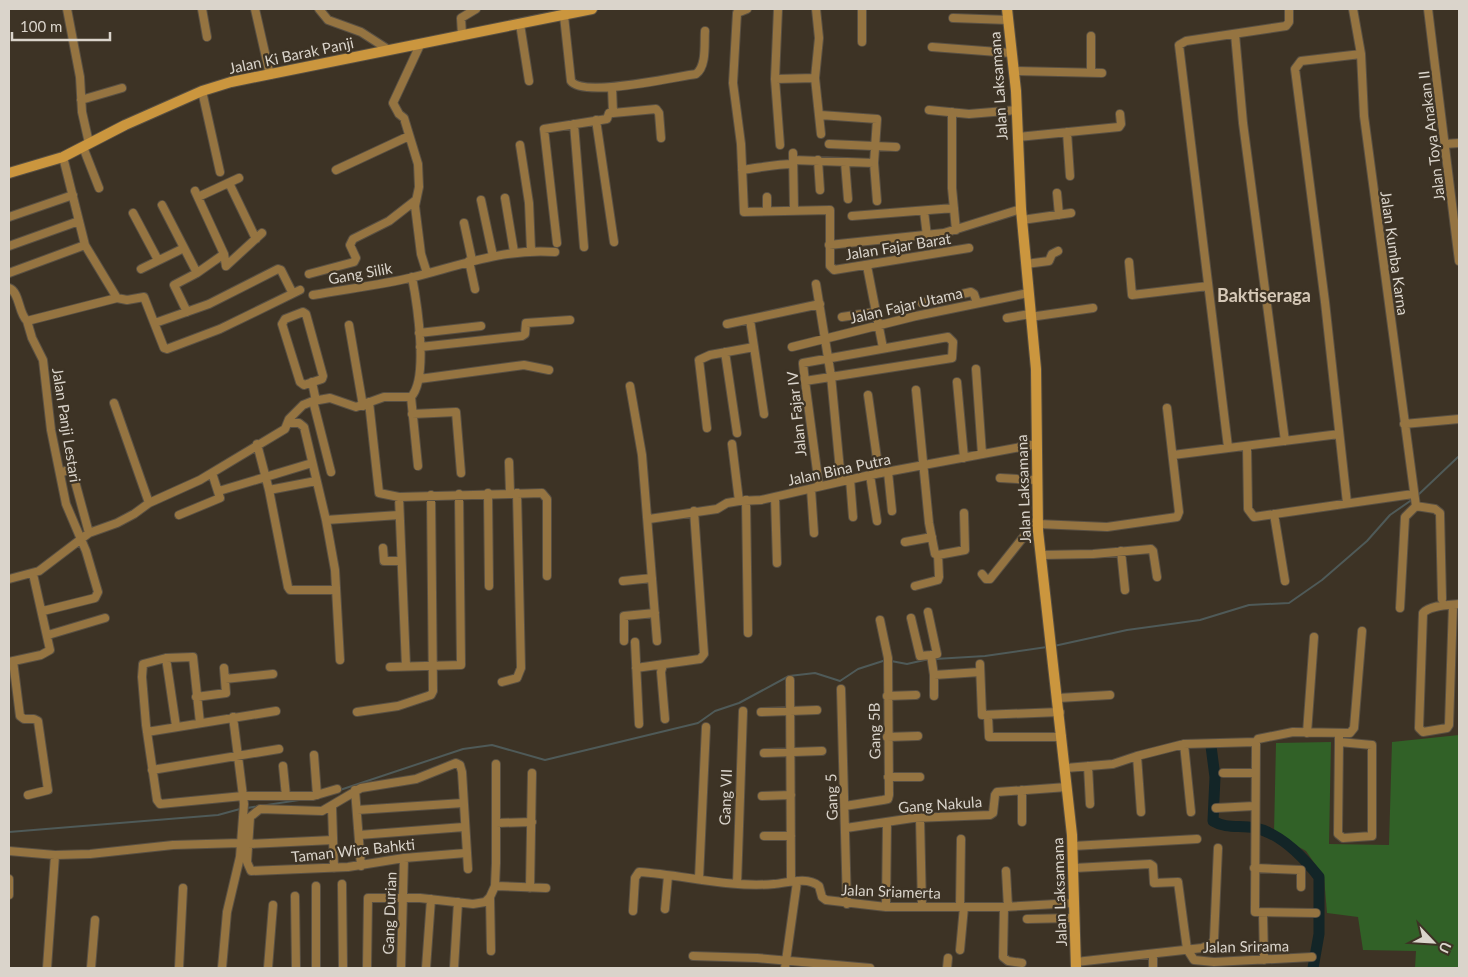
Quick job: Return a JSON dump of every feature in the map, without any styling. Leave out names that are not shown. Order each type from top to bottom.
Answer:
[{"type":"main road","name":"Jalan Ki Barak Panji","points":[[9,173],[63,157],[202,91],[270,75],[592,9]]},
{"type":"main road","name":"Jalan Laksamana","points":[[1007,9],[1017,110],[1021,209],[1036,369],[1037,522],[1060,712],[1073,846],[1076,965]]},
{"type":"street","points":[[67,9],[80,77],[86,145],[99,188]]},
{"type":"street","points":[[202,9],[207,37]]},
{"type":"street","points":[[255,9],[270,75]]},
{"type":"street","points":[[319,9],[328,20],[361,32],[389,50]]},
{"type":"street","points":[[462,35],[461,18],[476,9]]},
{"type":"street","points":[[747,9],[737,13],[733,83],[742,170],[744,212],[831,210],[828,245],[927,236],[956,230],[1021,209]]},
{"type":"street","points":[[778,9],[775,79],[780,145]]},
{"type":"street","points":[[816,9],[819,38],[815,78],[821,134]]},
{"type":"street","points":[[862,9],[862,42]]},
{"type":"street","points":[[1228,447],[1179,45],[1186,41],[1286,26],[1289,22],[1289,9]]},
{"type":"street","name":"Jalan Kumba Karna","points":[[1353,9],[1361,54],[1364,116],[1414,499]]},
{"type":"street","name":"Jalan Toya Anakan II","points":[[1428,9],[1459,261]]},
{"type":"street","points":[[569,13],[571,81],[579,87],[612,87],[696,74],[701,69],[703,62],[705,30]]},
{"type":"street","points":[[953,18],[1008,20]]},
{"type":"street","points":[[520,24],[529,81]]},
{"type":"street","points":[[1235,34],[1243,123],[1269,322],[1282,404],[1285,441]]},
{"type":"street","points":[[1091,72],[1092,36]]},
{"type":"street","points":[[420,45],[394,99],[394,108],[404,118],[418,164],[420,176],[416,200],[417,227],[427,273]]},
{"type":"street","points":[[932,47],[1012,53]]},
{"type":"street","points":[[1347,503],[1325,302],[1295,69],[1300,61],[1361,54]]},
{"type":"street","points":[[1014,71],[1102,73]]},
{"type":"street","points":[[775,79],[815,78]]},
{"type":"street","points":[[612,87],[613,112]]},
{"type":"street","points":[[81,100],[122,88]]},
{"type":"street","points":[[202,91],[220,172]]},
{"type":"street","points":[[557,244],[544,129],[607,118],[609,113],[613,112],[615,114],[658,110],[661,138]]},
{"type":"street","points":[[929,110],[970,114],[1017,110]]},
{"type":"street","points":[[952,112],[956,230]]},
{"type":"street","points":[[1018,137],[1119,127],[1121,124],[1120,114]]},
{"type":"street","points":[[820,115],[876,118],[878,122],[874,163],[877,201]]},
{"type":"street","points":[[596,120],[614,242]]},
{"type":"street","points":[[574,124],[584,247]]},
{"type":"street","points":[[1067,132],[1070,176]]},
{"type":"street","points":[[336,170],[408,136]]},
{"type":"street","points":[[1445,144],[1459,143]]},
{"type":"street","points":[[828,144],[896,147]]},
{"type":"street","points":[[520,145],[529,203],[532,250]]},
{"type":"street","points":[[63,157],[85,245],[117,298]]},
{"type":"street","points":[[742,170],[762,168],[770,164],[793,159],[874,163]]},
{"type":"street","points":[[793,159],[794,210]]},
{"type":"street","points":[[818,160],[820,190]]},
{"type":"street","points":[[845,162],[848,200]]},
{"type":"street","points":[[229,183],[259,236],[226,266],[224,254],[197,194],[239,178]]},
{"type":"street","points":[[1057,193],[1059,215]]},
{"type":"street","points":[[9,217],[73,195]]},
{"type":"street","points":[[766,197],[767,210]]},
{"type":"street","points":[[505,198],[514,252]]},
{"type":"street","points":[[309,274],[354,262],[356,258],[350,245],[352,241],[389,221],[416,200]]},
{"type":"street","points":[[482,200],[493,256]]},
{"type":"street","points":[[162,205],[197,273]]},
{"type":"street","points":[[852,216],[954,208]]},
{"type":"street","points":[[924,211],[927,236]]},
{"type":"street","points":[[133,213],[158,260]]},
{"type":"street","points":[[1022,220],[1071,213]]},
{"type":"street","points":[[9,246],[79,221]]},
{"type":"street","points":[[464,223],[475,289]]},
{"type":"street","points":[[9,272],[85,245]]},
{"type":"street","name":"Jalan Fajar Barat","points":[[828,245],[832,269],[867,266],[969,248]]},
{"type":"street","points":[[141,269],[184,248]]},
{"type":"street","name":"Gang Silik","points":[[312,295],[412,277],[514,252],[532,250],[555,252]]},
{"type":"street","points":[[1026,264],[1049,261],[1052,254],[1058,251]]},
{"type":"street","points":[[187,312],[174,285],[197,273],[224,254]]},
{"type":"street","points":[[1129,262],[1132,295],[1208,286]]},
{"type":"street","points":[[867,266],[883,348]]},
{"type":"street","points":[[27,321],[117,298],[127,300],[144,297],[164,348],[168,349],[220,329],[296,291],[278,269],[210,304],[155,323]]},
{"type":"street","points":[[9,579],[33,574],[89,533],[134,514],[149,503],[212,473],[256,444],[284,429],[288,421],[302,405],[330,398],[351,406],[366,404],[384,397],[410,397],[416,391],[419,379],[420,347],[412,277]]},
{"type":"street","points":[[816,284],[831,376],[841,481]]},
{"type":"street","name":"Jalan Panji Lestari","points":[[9,288],[14,292],[22,315],[27,321],[32,338],[43,360],[51,430],[69,514],[90,563],[98,594],[95,598],[43,611]]},
{"type":"street","points":[[922,303],[971,292],[974,294],[977,303]]},
{"type":"street","name":"Jalan Fajar Utama","points":[[792,347],[879,325],[1028,293]]},
{"type":"street","points":[[727,324],[820,304]]},
{"type":"street","points":[[1007,318],[1093,308]]},
{"type":"street","points":[[303,312],[306,314],[323,376],[322,379],[312,382],[302,385],[300,382],[282,324],[285,319],[303,312]]},
{"type":"street","points":[[842,317],[875,312]]},
{"type":"street","points":[[420,347],[522,336],[525,334],[526,323],[570,320]]},
{"type":"street","points":[[750,320],[764,414]]},
{"type":"street","points":[[349,326],[366,404],[378,490],[382,494],[399,496],[514,492],[542,493],[547,499],[547,576]]},
{"type":"street","points":[[419,333],[481,326]]},
{"type":"street","points":[[805,381],[952,358],[954,355],[952,342],[948,337],[828,358]]},
{"type":"street","points":[[707,428],[698,362],[700,358],[754,347]]},
{"type":"street","points":[[725,352],[736,433]]},
{"type":"street","name":"Jalan Fajar IV","points":[[819,486],[803,363],[828,358]]},
{"type":"street","points":[[419,379],[524,365],[549,370]]},
{"type":"street","points":[[976,369],[982,454]]},
{"type":"street","points":[[312,382],[314,401],[331,472]]},
{"type":"street","points":[[957,382],[964,458]]},
{"type":"street","points":[[630,386],[642,454],[649,519],[657,641]]},
{"type":"street","points":[[915,586],[938,580],[938,555],[936,554],[932,538],[916,390]]},
{"type":"street","points":[[868,395],[879,473]]},
{"type":"street","points":[[410,397],[418,466]]},
{"type":"street","points":[[114,402],[125,439],[149,503]]},
{"type":"street","points":[[982,574],[986,579],[990,579],[1037,522],[1107,526],[1176,518],[1180,512],[1166,408]]},
{"type":"street","points":[[412,414],[456,412],[461,473]]},
{"type":"street","points":[[1404,424],[1459,419]]},
{"type":"street","points":[[288,421],[299,423],[304,427],[326,520],[336,590],[340,660]]},
{"type":"street","points":[[1173,455],[1339,434]]},
{"type":"street","points":[[256,444],[289,589],[299,591],[336,590]]},
{"type":"street","points":[[732,444],[743,501],[748,633]]},
{"type":"street","name":"Jalan Bina Putra","points":[[649,519],[694,511],[717,510],[727,503],[775,497],[879,473],[924,467],[1037,444]]},
{"type":"street","points":[[1247,447],[1249,513],[1257,518],[1347,503],[1414,499],[1436,509],[1440,513],[1442,599]]},
{"type":"street","points":[[502,682],[517,678],[521,668],[514,492],[509,462]]},
{"type":"street","points":[[219,491],[263,476],[312,463]]},
{"type":"street","points":[[60,472],[68,470],[73,474],[89,533]]},
{"type":"street","points":[[888,472],[892,511]]},
{"type":"street","points":[[179,515],[220,498],[212,473]]},
{"type":"street","points":[[870,475],[877,521]]},
{"type":"street","points":[[1000,478],[1036,480]]},
{"type":"street","points":[[850,479],[853,517]]},
{"type":"street","points":[[268,490],[316,480]]},
{"type":"street","points":[[811,489],[814,533]]},
{"type":"street","points":[[488,493],[489,586]]},
{"type":"street","points":[[390,667],[458,666],[462,662],[459,494]]},
{"type":"street","points":[[399,496],[406,666]]},
{"type":"street","points":[[356,712],[398,706],[430,695],[433,691],[431,666],[431,496]]},
{"type":"street","points":[[775,497],[777,563]]},
{"type":"street","points":[[1400,608],[1405,517],[1414,499]]},
{"type":"street","points":[[636,668],[700,659],[704,654],[694,511]]},
{"type":"street","points":[[938,555],[965,550],[964,513]]},
{"type":"street","points":[[1274,514],[1285,582]]},
{"type":"street","points":[[326,520],[399,516]]},
{"type":"street","points":[[905,542],[932,538]]},
{"type":"street","points":[[383,548],[384,561],[401,561]]},
{"type":"street","points":[[1040,555],[1093,554],[1152,549],[1157,577]]},
{"type":"street","points":[[1120,551],[1126,590]]},
{"type":"street","points":[[28,795],[48,790],[47,776],[38,721],[34,719],[24,720],[20,716],[11,661],[49,652],[48,635],[33,574]]},
{"type":"street","points":[[623,581],[652,578]]},
{"type":"street","points":[[1456,604],[1449,725],[1447,728],[1423,732],[1419,728],[1423,613],[1428,609],[1456,604]]},
{"type":"street","points":[[911,618],[920,656],[937,654],[928,612]]},
{"type":"street","points":[[624,641],[624,616],[655,613]]},
{"type":"street","points":[[48,635],[105,618]]},
{"type":"street","name":"Gang 5B","points":[[845,806],[888,799],[888,661],[880,620]]},
{"type":"street","points":[[1066,768],[1113,764],[1184,744],[1256,742],[1258,739],[1293,732],[1350,733],[1354,728],[1362,631]]},
{"type":"street","points":[[1307,733],[1314,637]]},
{"type":"street","points":[[635,642],[639,724]]},
{"type":"street","points":[[931,655],[934,675],[934,696]]},
{"type":"street","points":[[200,723],[193,657],[166,658],[145,663],[142,666],[147,732],[157,800],[160,804],[317,795],[338,788]]},
{"type":"street","points":[[166,658],[176,726]]},
{"type":"street","points":[[663,665],[661,672],[664,719]]},
{"type":"street","points":[[196,697],[226,693],[224,668]]},
{"type":"street","points":[[934,675],[980,668],[981,714],[988,716],[1060,712]]},
{"type":"street","points":[[225,679],[273,674]]},
{"type":"street","points":[[785,964],[794,881],[791,836],[790,680]]},
{"type":"street","name":"Gang 5","points":[[841,689],[847,904]]},
{"type":"street","points":[[887,696],[916,695]]},
{"type":"street","points":[[1058,698],[1110,695]]},
{"type":"street","points":[[761,712],[817,710]]},
{"type":"street","points":[[147,732],[276,711]]},
{"type":"street","name":"Gang VII","points":[[737,884],[743,711]]},
{"type":"street","points":[[988,716],[989,737],[1062,737]]},
{"type":"street","points":[[222,968],[227,912],[244,843],[242,813],[244,800],[232,717]]},
{"type":"street","points":[[699,879],[706,727]]},
{"type":"street","points":[[1339,733],[1338,834],[1344,838],[1372,836],[1372,745],[1339,742]]},
{"type":"street","points":[[887,737],[918,736]]},
{"type":"street","points":[[1256,742],[1254,806],[1255,912],[1316,913]]},
{"type":"street","points":[[1184,744],[1191,812]]},
{"type":"street","points":[[152,770],[279,749]]},
{"type":"street","points":[[764,753],[822,751]]},
{"type":"street","points":[[314,755],[317,795]]},
{"type":"street","points":[[1137,756],[1141,812]]},
{"type":"street","name":"Taman Wira Bahkti","points":[[466,854],[404,858],[361,866],[251,871],[247,862],[244,843],[250,817],[260,809],[318,811],[332,807],[356,790],[416,778],[458,764],[462,772],[468,870]]},
{"type":"street","points":[[491,952],[490,897],[494,886],[496,764]]},
{"type":"street","points":[[283,766],[286,796]]},
{"type":"street","points":[[1088,766],[1090,804]]},
{"type":"street","points":[[530,888],[532,773]]},
{"type":"street","points":[[1223,773],[1255,773]]},
{"type":"street","points":[[888,777],[920,777]]},
{"type":"street","name":"Gang Nakula","points":[[846,828],[920,818],[990,815],[993,813],[997,792],[1067,787]]},
{"type":"street","points":[[356,790],[361,866]]},
{"type":"street","points":[[1022,790],[1022,822]]},
{"type":"street","points":[[762,796],[791,795]]},
{"type":"street","points":[[357,810],[463,802]]},
{"type":"street","points":[[1216,808],[1254,806]]},
{"type":"street","points":[[332,807],[334,868]]},
{"type":"street","points":[[920,818],[922,907]]},
{"type":"street","points":[[496,823],[532,822]]},
{"type":"street","points":[[886,822],[886,907]]},
{"type":"street","points":[[359,834],[464,827]]},
{"type":"street","points":[[764,836],[791,836]]},
{"type":"street","points":[[1073,846],[1197,839]]},
{"type":"street","points":[[9,851],[55,855],[90,854],[174,845],[333,840]]},
{"type":"street","points":[[960,950],[962,907],[961,840]]},
{"type":"street","name":"Jalan Srirama","points":[[1076,965],[1202,948],[1212,944],[1214,939],[1218,848]]},
{"type":"street","points":[[47,968],[55,855]]},
{"type":"street","name":"Gang Durian","points":[[401,968],[404,858]]},
{"type":"street","points":[[1074,868],[1150,864],[1153,866],[1154,883],[1178,882],[1187,949]]},
{"type":"street","points":[[1254,868],[1301,870],[1301,887]]},
{"type":"street","points":[[1006,871],[1003,957],[1008,961],[1022,963]]},
{"type":"street","name":"Jalan Sriamerta","points":[[633,911],[637,873],[737,884],[775,884],[794,881],[816,883],[819,886],[822,897],[826,900],[847,904],[886,907],[1006,907],[1074,903]]},
{"type":"street","points":[[665,909],[668,876]]},
{"type":"street","points":[[9,879],[9,895]]},
{"type":"street","points":[[342,884],[343,968]]},
{"type":"street","points":[[316,886],[316,968]]},
{"type":"street","points":[[494,886],[546,888]]},
{"type":"street","points":[[179,968],[183,888]]},
{"type":"street","points":[[295,896],[296,968]]},
{"type":"street","points":[[367,968],[367,898],[431,899],[481,903],[490,897]]},
{"type":"street","points":[[426,968],[431,899]]},
{"type":"street","points":[[454,968],[458,902]]},
{"type":"street","points":[[268,968],[273,905]]},
{"type":"street","points":[[1263,913],[1264,960]]},
{"type":"street","points":[[1027,919],[1074,918]]},
{"type":"street","points":[[91,968],[95,920]]},
{"type":"street","name":"Jalan Srirama","points":[[1187,949],[1192,958],[1198,961],[1312,958]]},
{"type":"street","points":[[1153,954],[1153,968]]},
{"type":"street","points":[[693,956],[785,964],[869,968]]},
{"type":"street","points":[[948,958],[948,968]]},
{"type":"green space","points":[[1459,735],[1459,968],[1415,968],[1416,951],[1363,950],[1358,917],[1327,913],[1324,877],[1306,851],[1274,833],[1276,743],[1331,742],[1329,844],[1389,845],[1392,742]]},
{"type":"waterway","points":[[1417,496],[1458,457]]},
{"type":"waterway","points":[[1054,646],[1127,630],[1200,620],[1249,605],[1289,603],[1322,580],[1367,541],[1390,515],[1413,499]]},
{"type":"waterway","points":[[935,659],[985,656],[1047,647]]},
{"type":"waterway","points":[[891,661],[907,664],[929,659]]},
{"type":"waterway","points":[[340,790],[463,749],[492,745],[545,760],[698,723],[715,711],[739,703],[789,676],[815,673],[840,681],[858,669],[886,660]]},
{"type":"waterway","points":[[1211,746],[1215,777],[1213,821],[1228,826],[1255,828],[1273,835],[1299,854],[1319,877],[1319,934],[1313,968]]},
{"type":"waterway","points":[[247,808],[299,800]]},
{"type":"waterway","points":[[9,832],[218,815],[240,809]]},
{"type":"district","name":"Baktiseraga","points":[[1264,295]]}]
